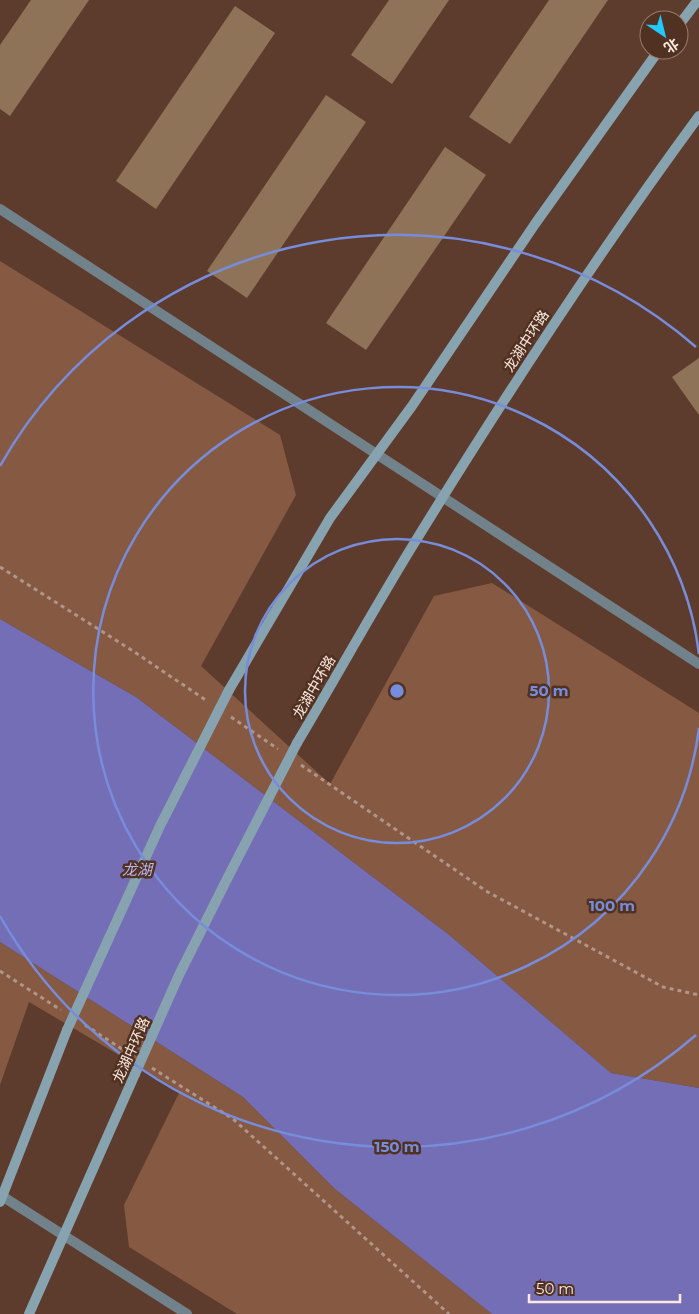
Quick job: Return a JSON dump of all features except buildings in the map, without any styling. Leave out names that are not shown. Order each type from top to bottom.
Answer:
[{"type":"main road","points":[[689,12],[698,0]]},
{"type":"main road","points":[[1,1199],[67,1030],[160,826],[229,690],[330,518],[418,398],[551,200],[652,60]]},
{"type":"main road","name":"龙湖中环路","points":[[29,1314],[179,975],[297,743],[409,552],[529,361],[588,272],[699,116]]},
{"type":"street","points":[[0,209],[699,664]]},
{"type":"street","points":[[1,1199],[64,1235],[187,1314]]},
{"type":"path","points":[[0,566],[207,701]]},
{"type":"path","points":[[224,712],[281,751]]},
{"type":"path","points":[[297,762],[486,891],[663,987],[699,996]]},
{"type":"path","points":[[0,971],[68,1014]]},
{"type":"path","points":[[84,1024],[134,1056]]},
{"type":"path","points":[[150,1067],[232,1119],[449,1314]]},
{"type":"shaded area","points":[[0,261],[280,435],[296,495],[201,666],[330,784],[434,596],[492,583],[699,713],[699,1088],[611,1073],[448,934],[136,697],[0,619]]},
{"type":"shaded area","points":[[0,942],[243,1097],[335,1189],[492,1314],[237,1314],[129,1247],[124,1205],[180,1091],[29,1002],[0,1085]]},
{"type":"water","name":"龙湖","points":[[0,619],[136,697],[448,934],[611,1073],[699,1088],[699,1314],[492,1314],[335,1189],[243,1097],[0,942]]}]
